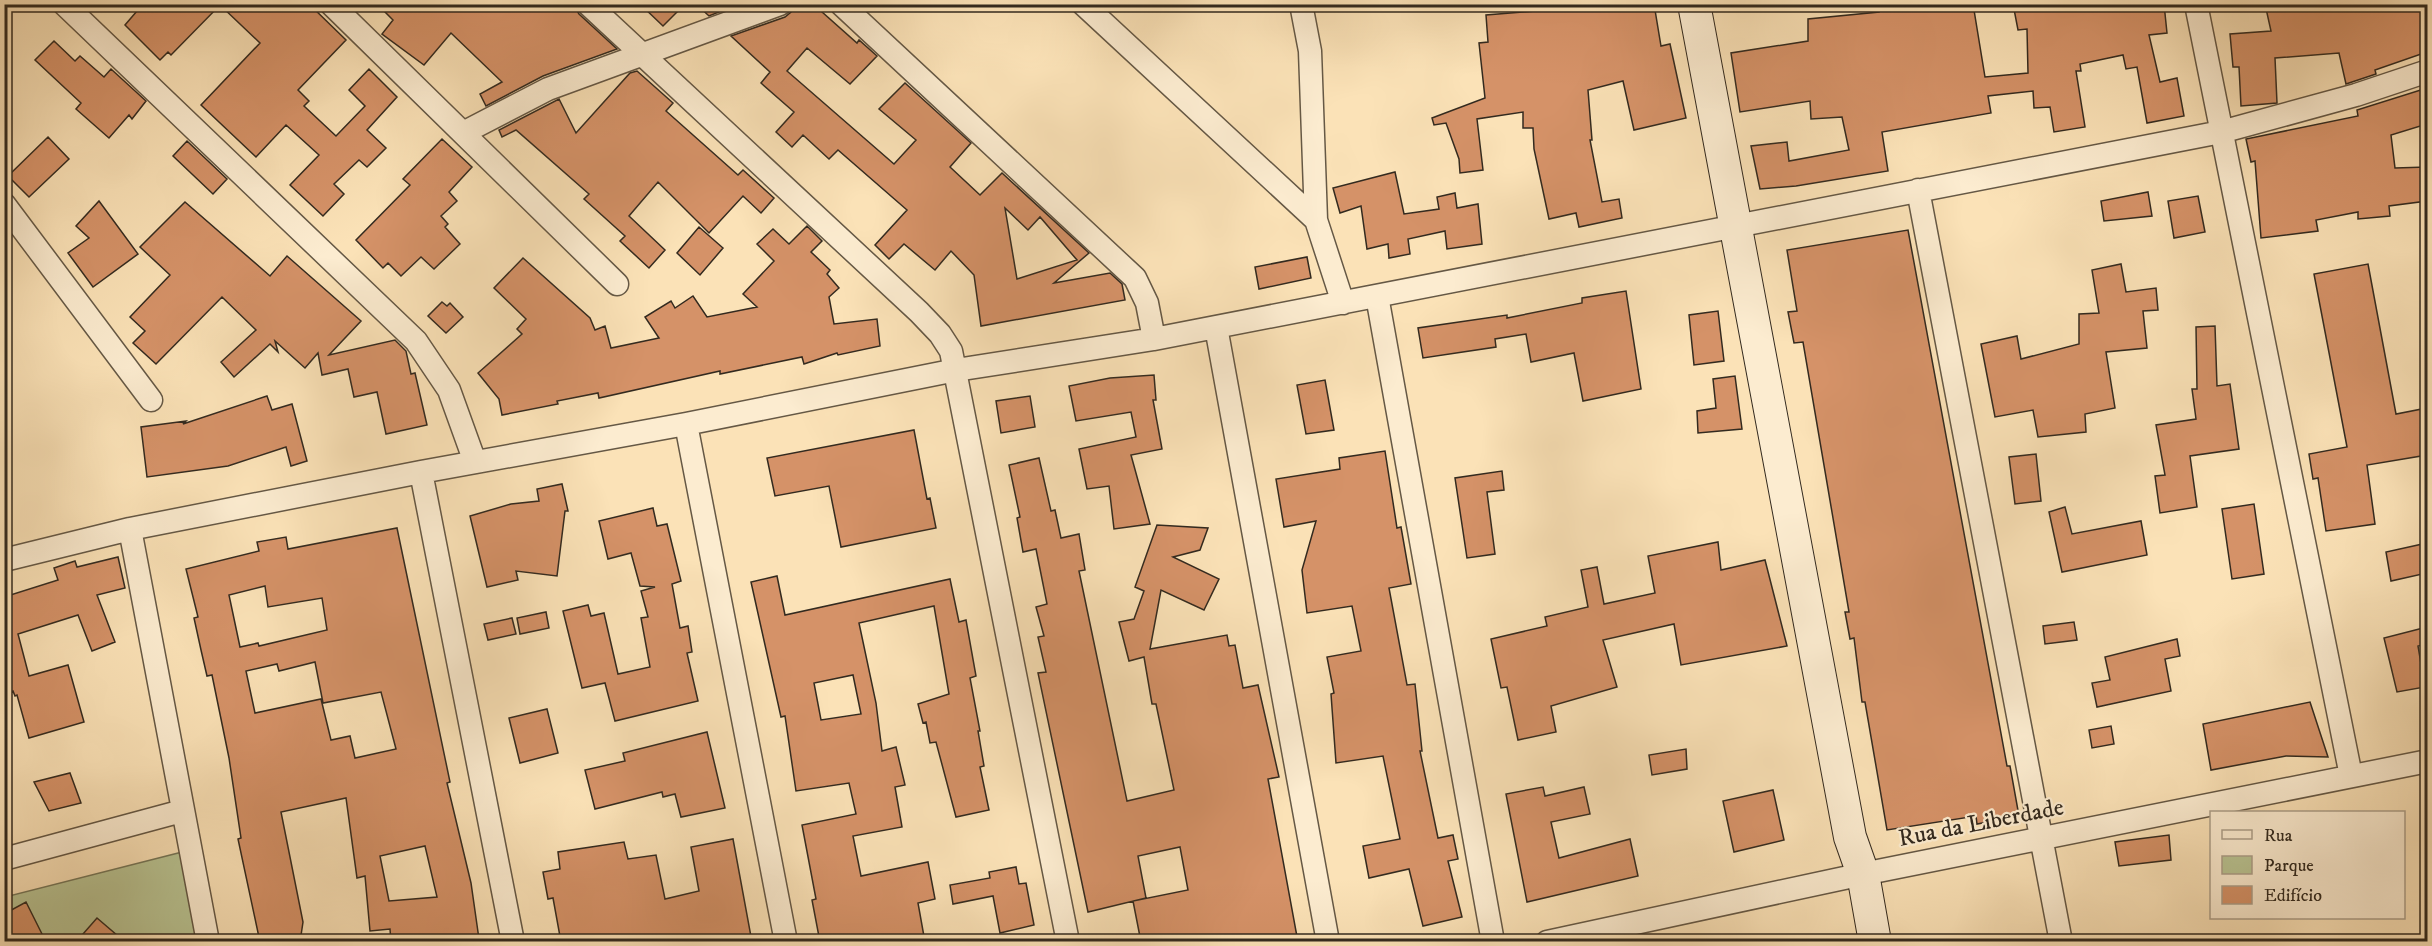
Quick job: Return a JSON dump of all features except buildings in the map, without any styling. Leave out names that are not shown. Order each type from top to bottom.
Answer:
[{"type":"main road","points":[[1694,4],[1850,837],[1863,874],[1875,942]]},
{"type":"street","points":[[64,4],[417,341],[449,390],[475,462]]},
{"type":"street","points":[[331,4],[617,284]]},
{"type":"street","points":[[588,4],[919,312],[940,334],[951,351],[1068,942]]},
{"type":"street","points":[[463,133],[548,88],[642,56],[780,4]]},
{"type":"street","points":[[841,4],[1135,278],[1147,303],[1154,339]]},
{"type":"street","points":[[1083,4],[1316,220]]},
{"type":"street","points":[[1301,4],[1310,51],[1316,220],[1343,303]]},
{"type":"street","points":[[2196,4],[2351,776]]},
{"type":"street","points":[[4,560],[130,528],[686,424],[956,370],[1154,339],[1735,229],[1918,190],[2222,132],[2356,95],[2427,71]]},
{"type":"street","points":[[1918,190],[2061,942]]},
{"type":"street","points":[[4,204],[151,400]]},
{"type":"street","points":[[1377,296],[1493,942]]},
{"type":"street","points":[[1216,327],[1328,942]]},
{"type":"street","points":[[686,424],[786,942]]},
{"type":"street","points":[[421,472],[513,942]]},
{"type":"street","points":[[130,528],[208,942]]},
{"type":"street","name":"Rua da Liberdade","points":[[1547,942],[1863,874],[2427,761]]},
{"type":"street","points":[[4,859],[15,854],[182,811]]},
{"type":"green space","points":[[190,850],[202,941],[5,942],[5,897]]}]
